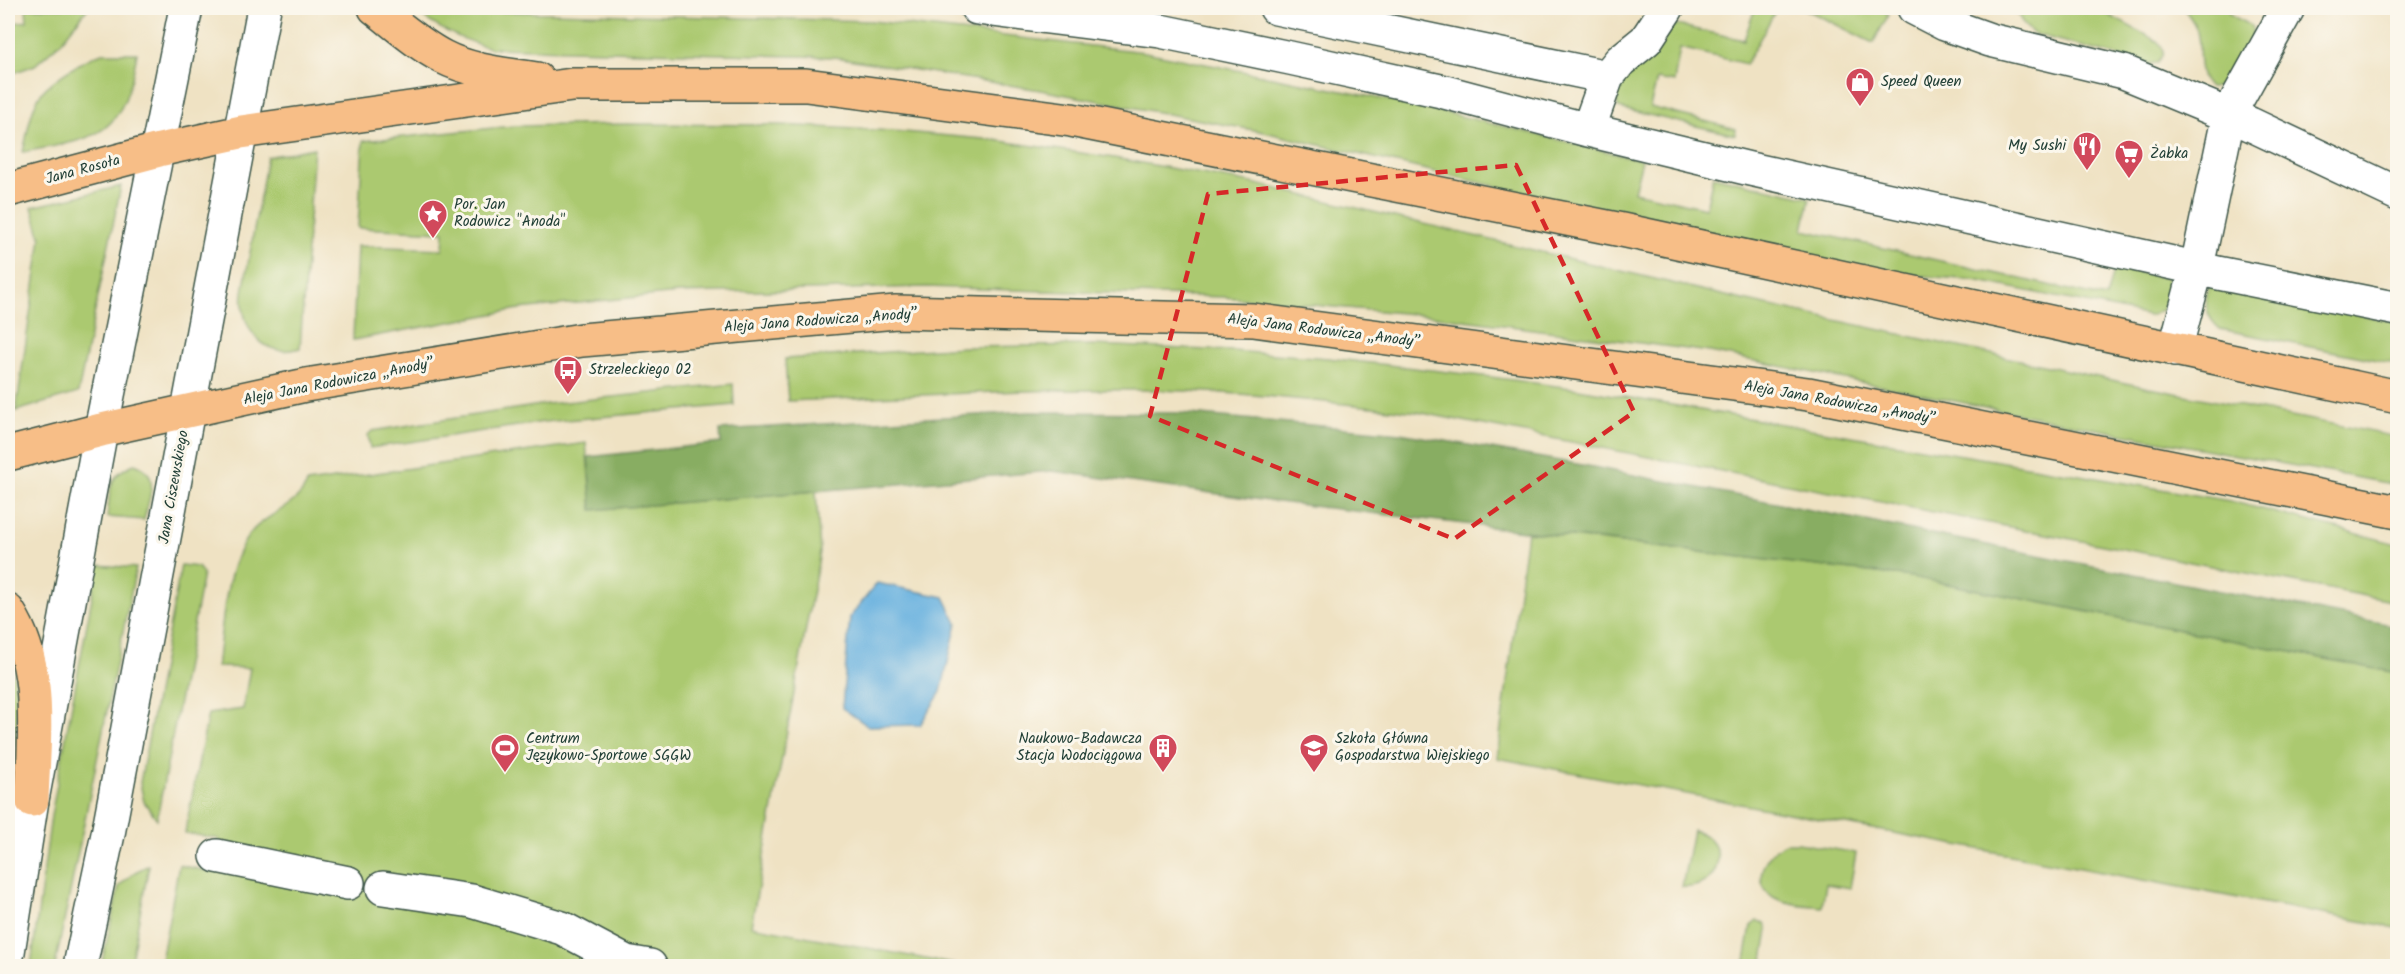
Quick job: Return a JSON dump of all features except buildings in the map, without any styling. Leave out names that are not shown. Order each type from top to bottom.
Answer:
[{"type":"main road","points":[[375,8],[414,39],[443,57],[476,69],[572,85]]},
{"type":"main road","points":[[159,150],[241,132],[572,85],[806,86],[1071,120],[1622,230],[2397,397]]},
{"type":"main road","name":"Jana Rosoła","points":[[8,190],[159,150]]},
{"type":"main road","name":"Aleja Jana Rodowicza „Anody”","points":[[100,430],[306,386],[582,340],[896,312],[1253,320],[1808,393],[2397,512]]},
{"type":"main road","points":[[8,454],[100,430]]},
{"type":"main road","points":[[8,611],[29,660],[34,706],[32,800]]},
{"type":"street","points":[[8,952],[32,800],[100,430],[159,150],[186,8]]},
{"type":"street","name":"Jana Ciszewskiego","points":[[80,966],[108,834],[264,8]]},
{"type":"street","points":[[976,8],[1066,13],[1290,58],[1441,91],[1588,130],[1750,169],[2397,309]]},
{"type":"street","points":[[1276,8],[1607,77]]},
{"type":"street","points":[[1588,130],[1607,77],[1620,62],[1646,40],[1667,8]]},
{"type":"street","points":[[1914,8],[1945,24],[1990,40],[2124,72],[2229,114],[2397,194]]},
{"type":"street","points":[[2175,350],[2197,267],[2229,114],[2288,8]]},
{"type":"street","points":[[217,856],[348,883]]},
{"type":"street","points":[[383,888],[483,904],[562,928],[626,962],[650,966]]},
{"type":"highlighted area","points":[[1516,165],[1634,412],[1454,539],[1150,416],[1208,194]]},
{"type":"green space","points":[[26,8],[88,8],[61,42],[35,65],[8,75],[8,24],[27,21]]},
{"type":"green space","points":[[412,8],[872,21],[1145,52],[1423,107],[1642,160],[1634,192],[1706,208],[1713,176],[1810,198],[1803,230],[2106,298],[2114,267],[2167,278],[2172,291],[2166,306],[2149,316],[1974,280],[1858,271],[1264,132],[1040,90],[835,57],[490,48],[448,32]]},
{"type":"green space","points":[[1755,8],[1777,8],[1746,64],[1680,48],[1674,82],[1657,79],[1650,107],[1736,129],[1735,135],[1618,108],[1615,94],[1617,83],[1673,24],[1744,40]]},
{"type":"green space","points":[[1803,8],[1878,8],[1889,14],[1873,43]]},
{"type":"green space","points":[[2014,8],[2096,8],[2157,41],[2163,49],[2162,55],[2157,63],[2149,64],[2034,34],[2024,25]]},
{"type":"green space","points":[[2183,8],[2231,8],[2228,13],[2252,27],[2253,37],[2247,51],[2229,76],[2216,87],[2210,88],[2202,75],[2198,35],[2192,20]]},
{"type":"green space","points":[[102,53],[137,53],[124,102],[115,118],[104,129],[89,137],[23,152],[32,112],[42,92],[70,70]]},
{"type":"green space","points":[[780,125],[893,131],[994,140],[1114,158],[1252,183],[1743,300],[2125,383],[2397,437],[2397,485],[2065,423],[1710,352],[1425,315],[1223,297],[927,287],[678,293],[519,309],[353,340],[357,246],[443,249],[444,232],[358,228],[363,141],[514,126]]},
{"type":"green space","points":[[314,148],[300,348],[275,349],[256,338],[245,317],[243,305],[243,292],[267,157]]},
{"type":"green space","points":[[121,186],[78,393],[16,411],[41,238],[32,207]]},
{"type":"green space","points":[[2209,284],[2397,322],[2397,364],[2220,329],[2211,319],[2207,309],[2206,298]]},
{"type":"green space","points":[[1093,345],[1328,358],[1491,377],[1578,389],[2230,501],[2397,544],[2397,602],[1417,412],[1249,395],[1149,390],[1014,391],[788,401],[785,359],[964,347]]},
{"type":"green space","points":[[733,384],[734,405],[544,422],[370,448],[368,435],[372,431],[547,404]]},
{"type":"green space","points":[[1029,412],[1179,413],[1400,433],[1588,466],[2397,626],[2397,673],[1912,577],[1261,500],[1052,471],[592,510],[588,457],[721,443],[720,430]]},
{"type":"green space","name":"Centrum Językowo-Sportowe SGGW","points":[[586,443],[592,510],[816,491],[820,552],[751,926],[963,966],[160,966],[179,865],[213,872],[219,839],[185,833],[208,714],[243,709],[250,668],[217,667],[230,577],[243,544],[253,530],[297,498],[307,483]]},
{"type":"green space","points":[[134,464],[143,468],[151,479],[144,520],[107,517],[114,479]]},
{"type":"green space","points":[[1527,532],[1913,577],[2397,673],[2397,928],[1497,758]]},
{"type":"green space","points":[[98,565],[136,568],[55,966],[31,966],[51,816]]},
{"type":"green space","points":[[181,565],[198,567],[203,574],[157,819],[144,802],[140,783]]},
{"type":"green space","points":[[8,657],[16,691],[17,726],[8,796]]},
{"type":"green space","points":[[1693,830],[1705,836],[1713,844],[1717,854],[1717,864],[1706,881],[1696,886],[1682,887]]},
{"type":"green space","points":[[1786,843],[1856,853],[1850,888],[1826,884],[1822,907],[1775,898],[1767,892],[1763,885],[1762,869],[1771,853]]},
{"type":"green space","points":[[149,865],[130,966],[101,966],[119,886],[135,872]]},
{"type":"green space","points":[[1757,921],[1765,923],[1768,930],[1762,966],[1744,966],[1751,926]]},
{"type":"water","points":[[877,583],[944,597],[957,623],[941,692],[920,725],[868,726],[842,708],[850,617]]},
{"type":"place","name":"Speed Queen","points":[[1860,108]]},
{"type":"place","name":"My Sushi","points":[[2087,172]]},
{"type":"place","name":"Żabka","points":[[2129,180]]},
{"type":"place","name":"Por. Jan Rodowicz \"Anoda\"","points":[[433,240]]},
{"type":"place","name":"Strzeleckiego 02","points":[[568,396]]},
{"type":"place","name":"Centrum Językowo-Sportowe SGGW","points":[[505,774]]},
{"type":"place","name":"Naukowo-Badawcza Stacja Wodociągowa","points":[[1163,774]]},
{"type":"place","name":"Szkoła Główna Gospodarstwa Wiejskiego","points":[[1314,774]]}]
